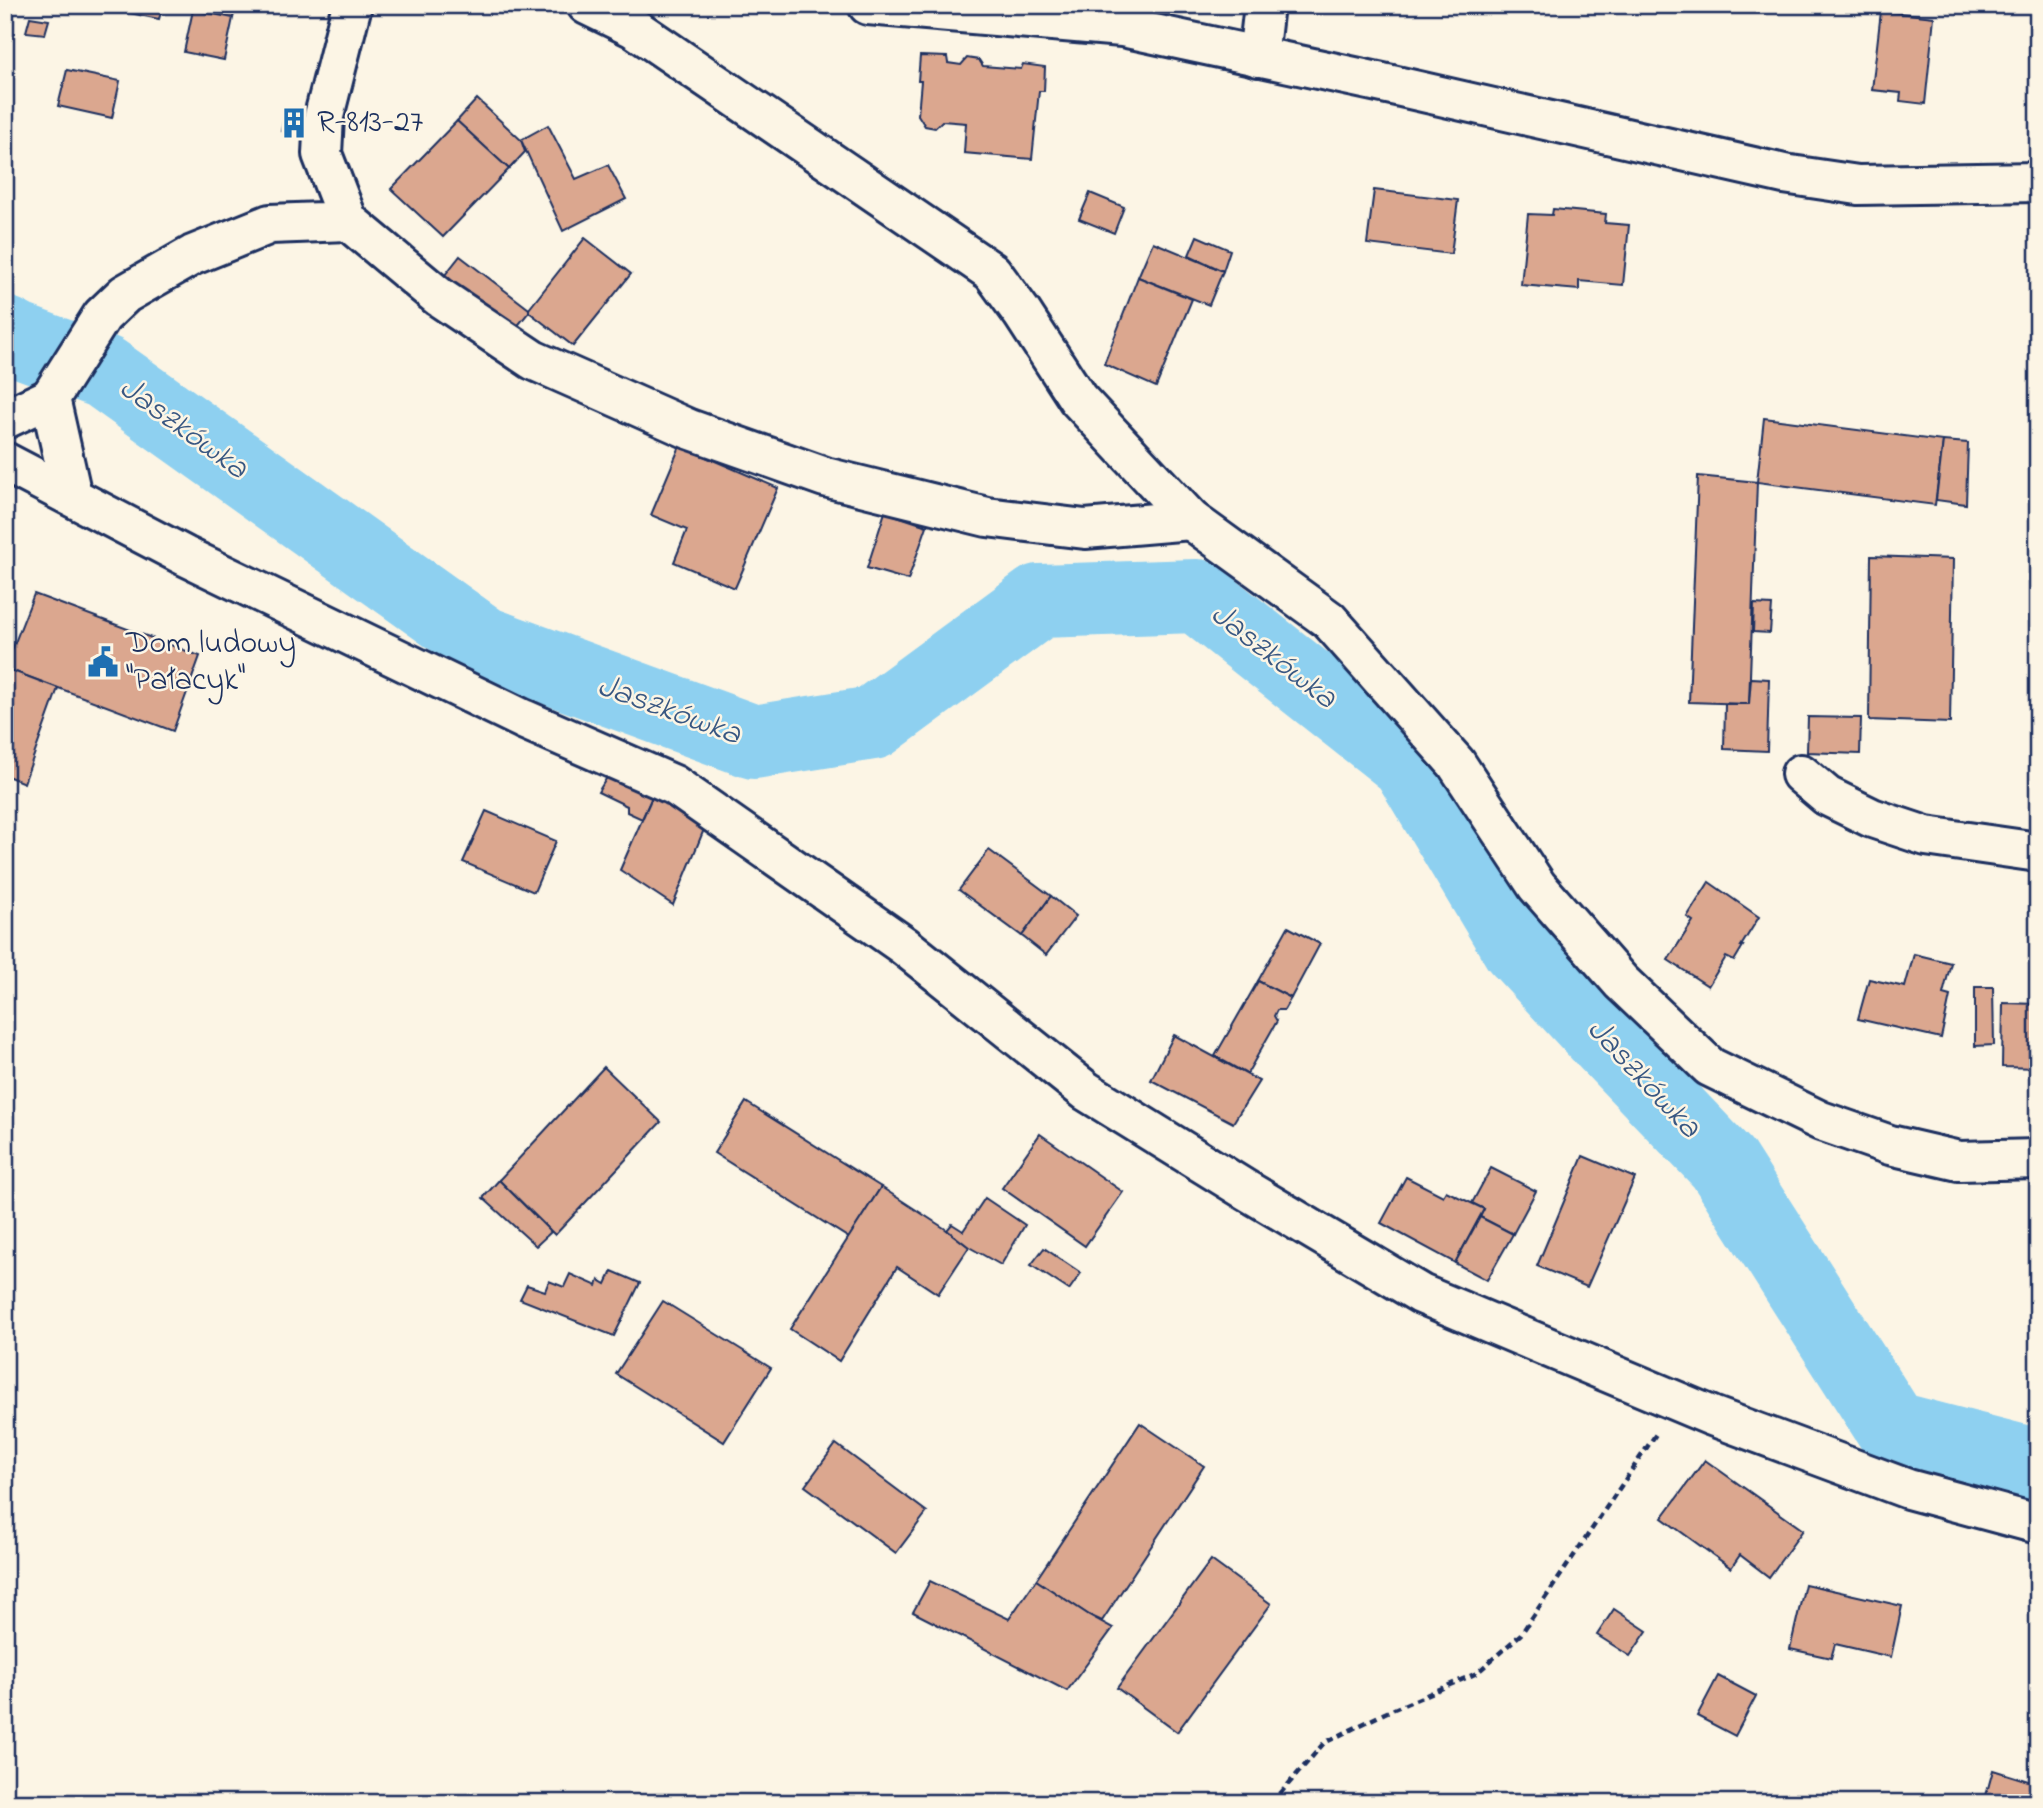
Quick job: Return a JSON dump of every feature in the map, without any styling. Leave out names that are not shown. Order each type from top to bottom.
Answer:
[{"type":"street","points":[[352,5],[324,116],[322,154],[348,221],[439,297],[533,360],[689,429],[825,477],[987,517],[1085,528],[1191,520]]},
{"type":"street","points":[[587,5],[634,28],[992,272],[1078,399],[1191,520],[1329,620],[1456,763],[1537,886],[1621,982],[1710,1067],[1821,1121],[1889,1145],[1959,1161],[2038,1159]]},
{"type":"street","points":[[869,5],[1122,27],[1784,174],[1858,185],[2038,182]]},
{"type":"street","points":[[1258,57],[1264,5]]},
{"type":"street","points":[[5,419],[53,392],[102,316],[125,294],[193,255],[270,224],[348,221]]},
{"type":"street","points":[[53,392],[72,496]]},
{"type":"street","points":[[5,462],[185,556],[510,713],[674,785],[903,945],[1086,1091],[1421,1294],[1679,1402],[1908,1489],[2038,1524]]},
{"type":"street","points":[[1801,774],[1827,796],[1872,818],[1926,835],[2038,852]]},
{"type":"path","points":[[1272,1803],[1324,1743],[1477,1673],[1521,1634],[1679,1402]]},
{"type":"building","points":[[116,5],[163,5],[159,19],[115,10]]},
{"type":"building","points":[[171,5],[236,5],[233,18]]},
{"type":"building","points":[[193,10],[233,18],[224,60],[184,52]]},
{"type":"building","points":[[1881,11],[1934,17],[1925,104],[1900,101],[1901,93],[1872,90]]},
{"type":"building","points":[[30,17],[49,20],[45,34],[26,32]]},
{"type":"building","points":[[920,56],[947,57],[948,63],[961,65],[967,58],[979,60],[983,66],[1021,69],[1023,64],[1045,67],[1044,91],[1039,91],[1032,159],[964,153],[966,123],[942,121],[935,128],[925,126],[918,115]]},
{"type":"building","points":[[67,70],[120,81],[112,118],[58,106]]},
{"type":"building","points":[[477,99],[521,140],[525,152],[509,169],[457,121]]},
{"type":"building","name":"R-813-27","points":[[285,111],[307,116],[302,136],[281,131]]},
{"type":"building","points":[[457,121],[509,169],[443,237],[391,189]]},
{"type":"building","points":[[548,125],[576,179],[608,165],[626,199],[563,231],[521,140]]},
{"type":"building","points":[[1374,190],[1458,200],[1451,254],[1367,244]]},
{"type":"building","points":[[1090,193],[1124,207],[1114,233],[1079,219]]},
{"type":"building","points":[[1553,209],[1606,214],[1605,223],[1629,225],[1623,285],[1579,281],[1579,290],[1521,285],[1528,214],[1552,215]]},
{"type":"building","points":[[1197,236],[1230,250],[1223,271],[1189,255]]},
{"type":"building","points":[[585,238],[631,274],[573,346],[529,312],[529,309]]},
{"type":"building","points":[[1153,242],[1223,271],[1209,305],[1138,277]]},
{"type":"building","points":[[460,256],[529,309],[511,334],[441,280]]},
{"type":"building","points":[[1138,277],[1192,299],[1156,387],[1104,364]]},
{"type":"building","points":[[1764,418],[1943,441],[1935,505],[1757,482]]},
{"type":"building","points":[[1943,441],[1968,443],[1966,504],[1936,500]]},
{"type":"building","points":[[680,446],[778,488],[735,588],[674,562],[687,530],[651,515]]},
{"type":"building","points":[[1698,476],[1757,482],[1749,704],[1689,702]]},
{"type":"building","points":[[885,512],[927,526],[908,580],[867,568]]},
{"type":"building","points":[[1871,556],[1953,559],[1950,723],[1869,720]]},
{"type":"building","name":"Dom ludowy \"Pałacyk\"","points":[[34,594],[200,656],[173,731],[5,668]]},
{"type":"building","points":[[1754,604],[1772,605],[1770,633],[1753,632]]},
{"type":"building","points":[[5,668],[58,688],[24,783],[5,775]]},
{"type":"building","points":[[1751,678],[1769,679],[1767,751],[1724,749],[1725,704],[1749,704]]},
{"type":"building","points":[[1808,717],[1861,718],[1860,754],[1807,752]]},
{"type":"building","points":[[609,774],[652,797],[642,819],[627,812],[627,806],[598,792]]},
{"type":"building","points":[[652,797],[705,827],[673,905],[620,870]]},
{"type":"building","points":[[486,811],[556,841],[534,892],[463,862]]},
{"type":"building","points":[[989,850],[1051,896],[1022,936],[959,890]]},
{"type":"building","points":[[1709,882],[1759,917],[1734,961],[1726,957],[1708,986],[1668,960],[1693,921],[1687,917]]},
{"type":"building","points":[[1051,896],[1076,916],[1046,955],[1022,936]]},
{"type":"building","points":[[1288,927],[1320,944],[1291,998],[1258,981]]},
{"type":"building","points":[[1914,954],[1951,963],[1943,994],[1950,996],[1941,1038],[1858,1019],[1869,979],[1905,987]]},
{"type":"building","points":[[1258,981],[1291,998],[1284,1010],[1277,1010],[1274,1016],[1277,1021],[1247,1074],[1215,1056]]},
{"type":"building","points":[[1975,987],[1993,987],[1994,1045],[1975,1046]]},
{"type":"building","points":[[2003,1003],[2038,1004],[2038,1068],[2002,1067]]},
{"type":"building","points":[[1174,1035],[1259,1081],[1233,1123],[1151,1080]]},
{"type":"building","points":[[604,1067],[661,1122],[555,1235],[499,1180]]},
{"type":"building","points":[[746,1102],[881,1187],[849,1238],[714,1153]]},
{"type":"building","points":[[1040,1134],[1123,1192],[1085,1246],[1002,1188]]},
{"type":"building","points":[[1583,1156],[1635,1178],[1587,1287],[1537,1266]]},
{"type":"building","points":[[1491,1168],[1536,1191],[1513,1234],[1480,1217],[1484,1209],[1472,1203]]},
{"type":"building","points":[[1406,1177],[1443,1196],[1446,1191],[1484,1209],[1455,1263],[1381,1223]]},
{"type":"building","points":[[499,1180],[551,1232],[536,1246],[483,1198]]},
{"type":"building","points":[[881,1187],[969,1247],[938,1294],[897,1267],[839,1361],[790,1329]]},
{"type":"building","points":[[985,1198],[1025,1225],[1001,1265],[969,1247],[947,1230],[952,1224],[963,1231]]},
{"type":"building","points":[[1480,1217],[1513,1234],[1487,1280],[1455,1263]]},
{"type":"building","points":[[1044,1248],[1081,1273],[1069,1290],[1031,1265]]},
{"type":"building","points":[[612,1271],[640,1283],[614,1336],[520,1299],[527,1285],[545,1291],[549,1281],[564,1287],[570,1274],[597,1286],[599,1280],[606,1284]]},
{"type":"building","points":[[663,1301],[771,1368],[724,1442],[616,1374]]},
{"type":"building","points":[[1140,1423],[1204,1466],[1102,1621],[1036,1580]]},
{"type":"building","points":[[836,1444],[927,1512],[896,1553],[805,1486]]},
{"type":"building","points":[[1705,1460],[1803,1530],[1769,1577],[1740,1555],[1731,1568],[1662,1518]]},
{"type":"building","points":[[1211,1560],[1271,1604],[1177,1732],[1117,1688]]},
{"type":"building","points":[[1036,1580],[1113,1628],[1067,1691],[913,1612],[930,1581],[1009,1619]]},
{"type":"building","points":[[1805,1584],[1902,1606],[1891,1657],[1835,1644],[1831,1658],[1790,1649]]},
{"type":"building","points":[[1614,1609],[1647,1631],[1630,1656],[1597,1635]]},
{"type":"building","points":[[1718,1676],[1756,1696],[1735,1736],[1697,1716]]},
{"type":"building","points":[[1993,1770],[2038,1784],[2038,1803],[1984,1803]]},
{"type":"waterway","name":"Jaszkówka","points":[[5,333],[104,372],[484,643],[754,742],[873,723],[1039,601],[1197,596],[1408,763],[1518,947],[1723,1164],[1892,1428],[2038,1466]]},
{"type":"place","name":"R-813-27","points":[[294,123]]},
{"type":"place","name":"Dom ludowy \"Pałacyk\"","points":[[103,662]]}]
